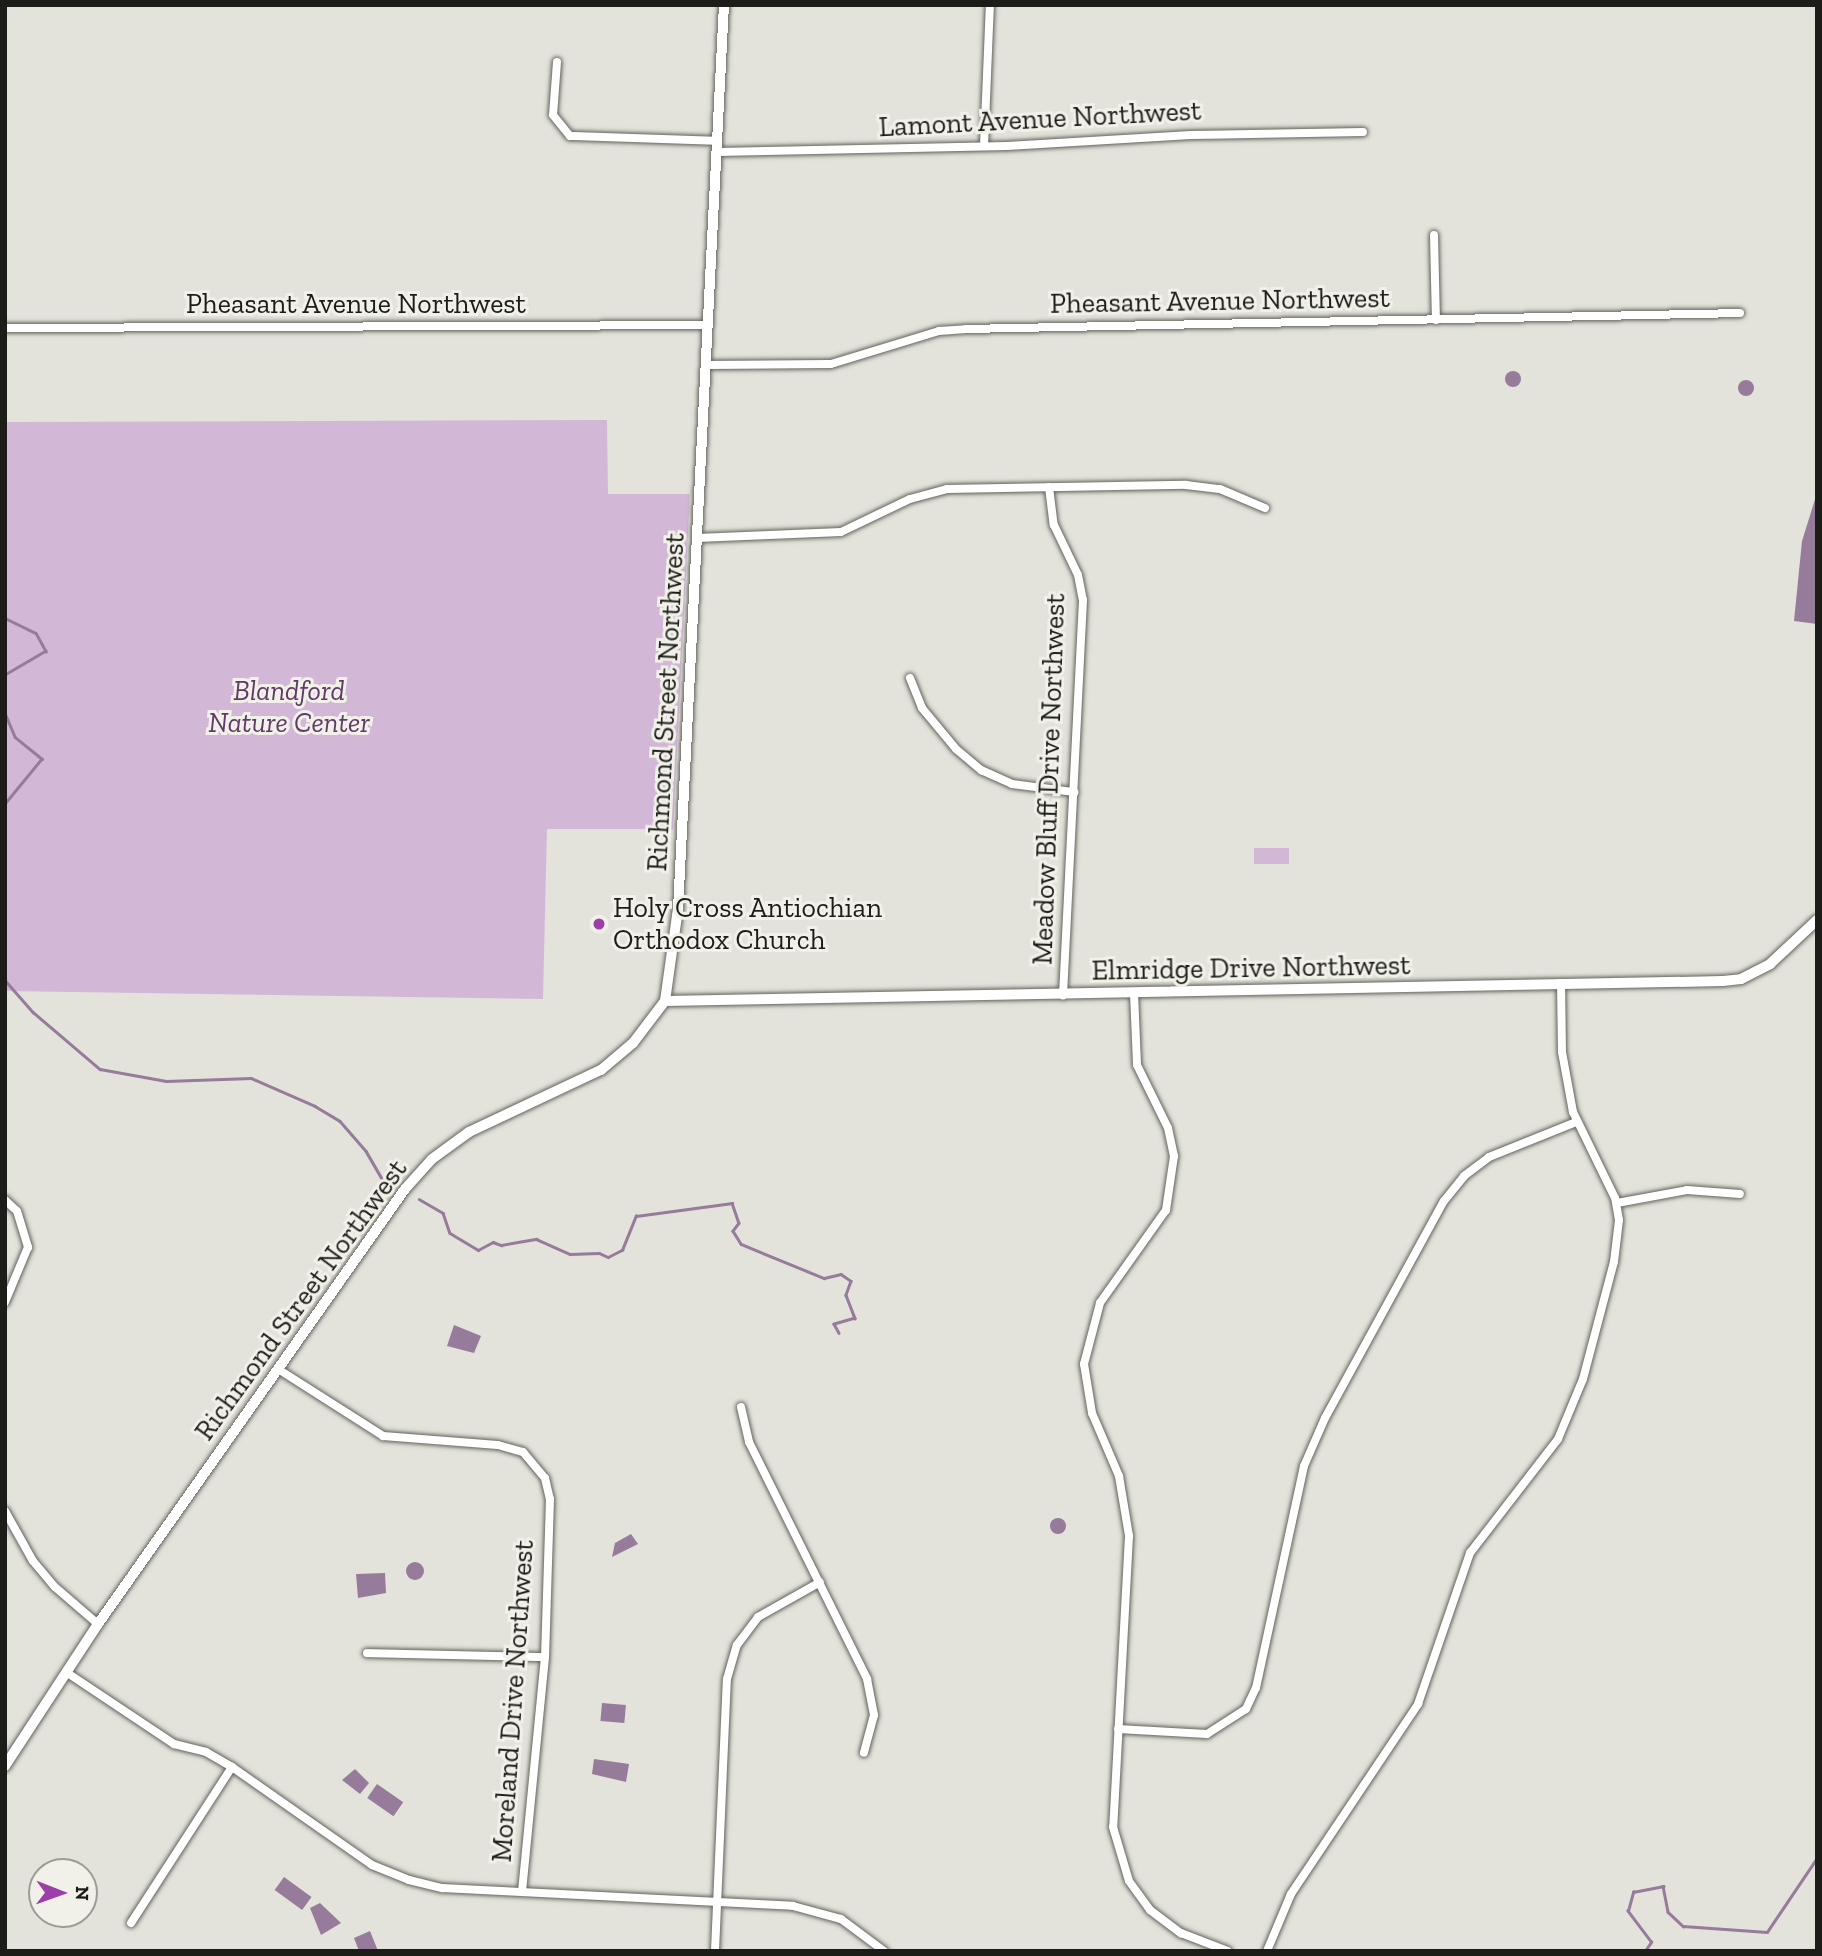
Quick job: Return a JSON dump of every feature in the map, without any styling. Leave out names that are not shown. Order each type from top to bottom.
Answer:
[{"type":"street","name":"Richmond Street Northwest","points":[[5,1766],[98,1624],[405,1189],[432,1159],[480,1125],[601,1070],[633,1043],[665,1001],[678,909],[724,5]]},
{"type":"street","points":[[984,146],[990,5]]},
{"type":"street","name":"Lamont Avenue Northwest","points":[[557,62],[553,115],[570,136],[718,147],[984,146],[1363,132]]},
{"type":"street","points":[[1434,235],[1436,320]]},
{"type":"street","name":"Pheasant Avenue Northwest","points":[[706,365],[831,364],[946,330],[1740,313]]},
{"type":"street","name":"Pheasant Avenue Northwest","points":[[5,328],[707,325]]},
{"type":"street","points":[[697,538],[828,534],[852,530],[910,499],[938,491],[1199,485],[1265,508]]},
{"type":"street","name":"Meadow Bluff Drive Northwest","points":[[1049,487],[1054,525],[1077,575],[1083,600],[1063,995]]},
{"type":"street","points":[[910,678],[922,708],[956,749],[981,770],[1012,784],[1074,792]]},
{"type":"street","name":"Elmridge Drive Northwest","points":[[665,1001],[1063,995],[1741,979],[1770,964],[1817,920]]},
{"type":"street","points":[[1267,1951],[1291,1894],[1418,1704],[1470,1553],[1545,1459],[1572,1411],[1614,1262],[1617,1203],[1576,1122],[1562,1052],[1561,983]]},
{"type":"street","points":[[1134,993],[1137,1065],[1168,1128],[1174,1156],[1166,1210],[1100,1303],[1084,1364],[1092,1413],[1119,1476],[1129,1536],[1111,1813],[1118,1856],[1129,1881],[1165,1924],[1228,1951]]},
{"type":"street","points":[[1118,1729],[1207,1734],[1246,1709],[1256,1688],[1304,1466],[1325,1418],[1444,1201],[1464,1176],[1489,1157],[1576,1122]]},
{"type":"street","points":[[1617,1203],[1687,1190],[1740,1194]]},
{"type":"street","points":[[5,1200],[17,1211],[28,1247],[5,1302]]},
{"type":"street","name":"Moreland Drive Northwest","points":[[278,1369],[383,1436],[498,1445],[523,1452],[536,1462],[545,1478],[550,1499],[545,1657],[522,1892]]},
{"type":"street","points":[[741,1407],[749,1442],[870,1687],[873,1731],[864,1753]]},
{"type":"street","points":[[5,1511],[40,1569],[98,1624]]},
{"type":"street","points":[[715,1951],[727,1679],[737,1645],[769,1609],[820,1582]]},
{"type":"street","points":[[367,1653],[545,1657]]},
{"type":"street","points":[[66,1672],[174,1744],[205,1752],[232,1767],[372,1865],[443,1888],[815,1909],[848,1922],[884,1951]]},
{"type":"street","points":[[131,1923],[232,1767]]},
{"type":"green space","name":"Blandford Nature Center","points":[[607,420],[608,494],[690,494],[673,829],[547,829],[543,999],[5,991],[5,422]]},
{"type":"green space","points":[[1254,848],[1289,848],[1289,864],[1254,864]]},
{"type":"shaded area","points":[[1513,371],[1519,373],[1519,385],[1513,387],[1507,385],[1505,379],[1507,373]]},
{"type":"shaded area","points":[[1746,380],[1754,388],[1746,396],[1738,388]]},
{"type":"shaded area","points":[[1817,493],[1817,624],[1794,621],[1802,541]]},
{"type":"shaded area","points":[[454,1325],[481,1336],[474,1353],[447,1346]]},
{"type":"shaded area","points":[[1058,1518],[1066,1526],[1058,1534],[1050,1526]]},
{"type":"shaded area","points":[[631,1534],[638,1544],[612,1557],[615,1543]]},
{"type":"shaded area","points":[[415,1562],[421,1565],[424,1571],[421,1577],[415,1580],[409,1577],[406,1571],[409,1565]]},
{"type":"shaded area","points":[[385,1573],[386,1593],[358,1598],[356,1574]]},
{"type":"shaded area","points":[[602,1703],[626,1705],[624,1723],[600,1721]]},
{"type":"shaded area","points":[[594,1759],[629,1764],[626,1782],[592,1774]]},
{"type":"shaded area","points":[[355,1769],[369,1783],[360,1794],[342,1780]]},
{"type":"shaded area","points":[[377,1784],[403,1802],[393,1816],[367,1798]]},
{"type":"shaded area","points":[[284,1877],[312,1897],[302,1910],[275,1890]]},
{"type":"shaded area","points":[[320,1903],[341,1923],[321,1935],[310,1908]]},
{"type":"shaded area","points":[[370,1931],[378,1951],[359,1951],[354,1938]]},
{"type":"waterway","points":[[5,618],[36,633],[46,651],[5,675]]},
{"type":"waterway","points":[[5,713],[15,737],[42,759],[5,804]]},
{"type":"waterway","points":[[5,980],[33,1012],[100,1069],[166,1081],[251,1078],[315,1106],[340,1121],[366,1151],[388,1189]]},
{"type":"waterway","points":[[419,1199],[443,1213],[450,1233],[478,1250],[493,1242],[501,1245],[536,1239],[570,1254],[599,1253],[608,1257],[622,1250],[636,1216],[732,1203],[739,1223],[733,1231],[741,1244],[824,1278],[841,1274],[851,1281],[846,1295],[855,1318],[834,1324],[839,1333]]},
{"type":"waterway","points":[[1645,1951],[1651,1942],[1628,1911],[1633,1892],[1663,1886],[1668,1912],[1683,1926],[1767,1932],[1817,1858]]},
{"type":"place","name":"Holy Cross Antiochian Orthodox Church","points":[[599,924]]}]
